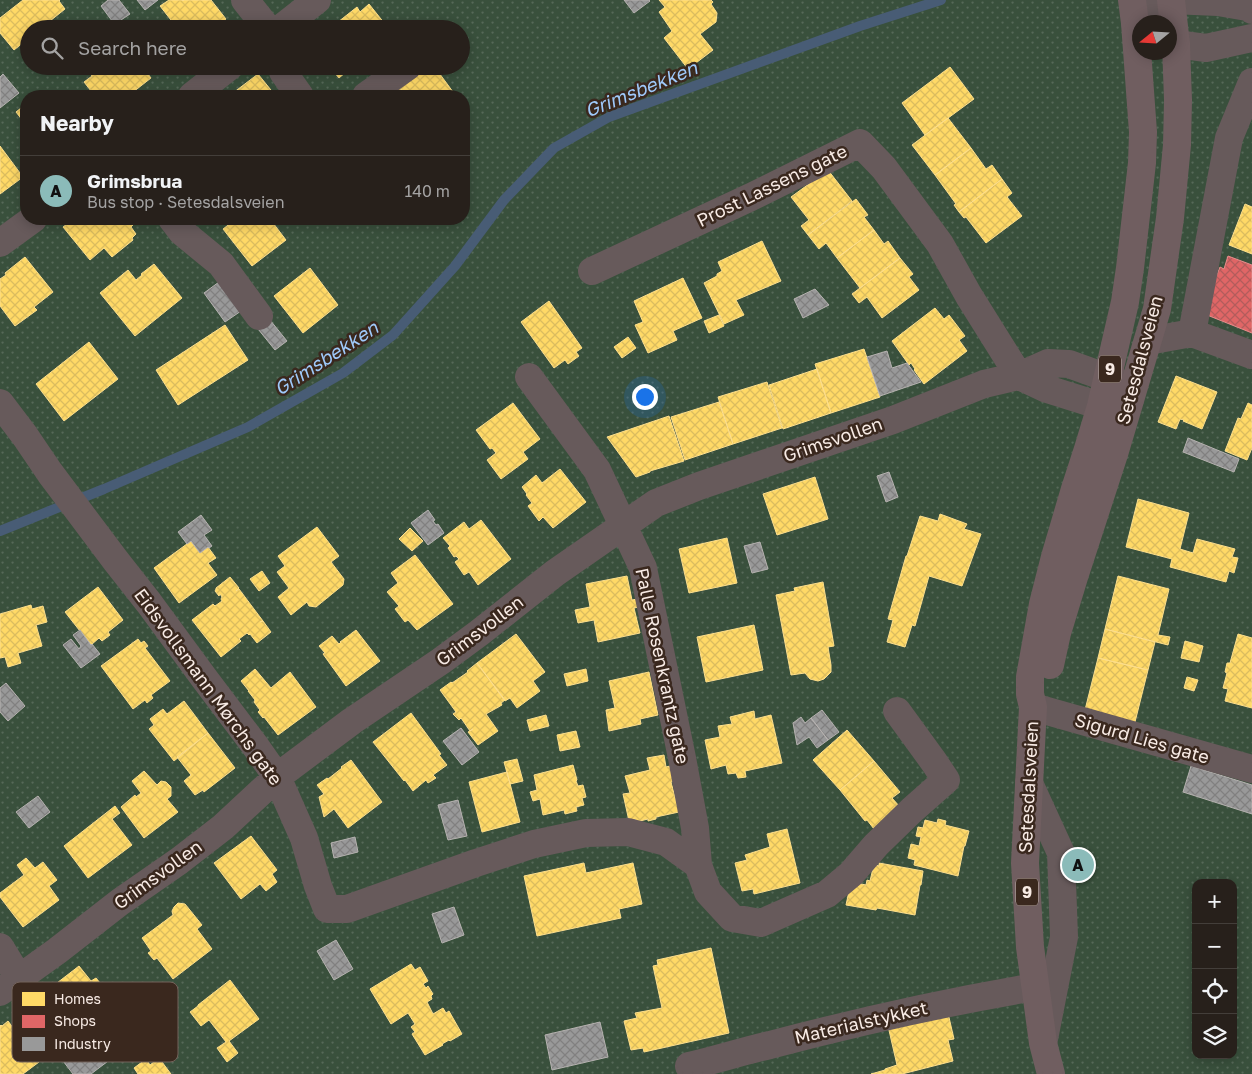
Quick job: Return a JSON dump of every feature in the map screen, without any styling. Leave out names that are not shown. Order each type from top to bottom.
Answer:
[{"type":"highway","name":"Setesdalsveien","points":[[1171,0],[1172,15]]},
{"type":"highway","name":"Setesdalsveien","points":[[1051,1074],[1043,1043],[1030,948],[1026,863],[1033,707],[1030,694],[1030,677],[1043,604],[1055,557],[1101,406],[1125,302],[1142,163],[1143,132],[1139,60]]},
{"type":"highway","name":"Setesdalsveien","points":[[1033,707],[1042,696],[1047,682],[1057,633],[1114,454],[1157,309],[1170,218],[1176,145],[1178,100],[1175,60]]},
{"type":"street","points":[[245,0],[261,20]]},
{"type":"street","points":[[291,20],[317,0]]},
{"type":"street","points":[[1138,15],[1171,0],[1218,2],[1247,7],[1252,10]]},
{"type":"street","points":[[1177,43],[1206,48],[1252,38]]},
{"type":"street","points":[[200,90],[219,75]]},
{"type":"street","points":[[286,75],[296,90]]},
{"type":"street","points":[[374,90],[395,75]]},
{"type":"street","points":[[1192,333],[1229,138],[1252,82]]},
{"type":"street","name":"Prost Lassens gate","points":[[592,271],[751,197],[860,143],[884,168],[940,244],[969,296],[1019,376]]},
{"type":"street","points":[[0,243],[25,225]]},
{"type":"street","points":[[177,225],[182,232],[221,264],[259,316]]},
{"type":"street","points":[[1148,341],[1192,333],[1252,355]]},
{"type":"street","name":"Grimsvollen","points":[[14,982],[223,827],[277,777],[456,650],[555,573],[656,503],[699,486],[894,420],[984,384],[1019,376],[1048,363],[1069,364],[1116,381],[1126,388],[1130,399]]},
{"type":"street","points":[[1019,376],[1047,390],[1101,406],[1116,406],[1130,399]]},
{"type":"street","name":"Palle Rosenkrantz gate","points":[[530,377],[597,470],[643,568],[684,766],[695,828],[698,865],[708,892],[732,918],[760,923],[827,894],[851,874],[876,845],[946,780],[897,711]]},
{"type":"street","name":"Eidsvollsmann Mørchs gate","points":[[0,403],[277,777],[304,838],[327,909],[347,909],[534,844],[586,833],[628,832],[666,842],[698,865]]},
{"type":"street","name":"Sigurd Lies gate","points":[[1033,707],[1252,769]]},
{"type":"street","points":[[1029,783],[1061,853],[1064,937],[1043,1043]]},
{"type":"street","points":[[0,947],[10,985]]},
{"type":"street","name":"Materialstykket","points":[[689,1066],[876,1019],[1035,987]]},
{"type":"green space","points":[[0,0],[1252,0],[1252,1074],[0,1074]]},
{"type":"building: Homes","points":[[23,0],[60,0],[65,9],[51,20],[20,20],[20,45],[14,50],[0,33],[0,18]]},
{"type":"building: Homes","points":[[169,0],[211,0],[226,19],[171,20],[160,6]]},
{"type":"building: Homes","points":[[659,0],[711,0],[713,2],[711,4],[717,13],[716,22],[700,34],[713,50],[688,69],[664,38],[672,31],[659,12],[665,7]]},
{"type":"building: Homes","points":[[369,4],[382,20],[341,20],[357,7],[360,12]]},
{"type":"building: Homes","points":[[950,67],[974,99],[925,135],[902,103]]},
{"type":"building: Homes","points":[[149,75],[151,78],[136,90],[90,90],[84,82],[92,76]]},
{"type":"building: Homes","points":[[259,75],[271,90],[237,90]]},
{"type":"building: Homes","points":[[412,75],[441,75],[452,90],[402,90],[398,85]]},
{"type":"building: Homes","points":[[398,85],[402,90],[391,90]]},
{"type":"building: Homes","points":[[20,109],[20,117],[16,112]]},
{"type":"building: Homes","points":[[948,118],[971,148],[935,175],[912,145]]},
{"type":"building: Homes","points":[[0,146],[20,173],[20,179],[0,194]]},
{"type":"building: Homes","points":[[971,148],[986,169],[992,165],[1002,179],[959,212],[954,205],[956,204],[935,175]]},
{"type":"building: Homes","points":[[828,170],[852,201],[808,235],[801,226],[809,220],[791,197]]},
{"type":"building: Homes","points":[[1002,179],[1012,193],[1007,197],[1022,216],[986,243],[966,217],[964,218],[959,212]]},
{"type":"building: Homes","points":[[856,199],[868,215],[864,217],[874,230],[837,258],[826,243],[819,249],[808,235]]},
{"type":"building: Homes","points":[[1245,204],[1252,207],[1252,254],[1229,245]]},
{"type":"building: Homes","points":[[66,225],[133,225],[131,227],[136,234],[132,238],[133,240],[112,257],[104,248],[90,260],[63,227]]},
{"type":"building: Homes","points":[[228,225],[275,225],[286,240],[252,266],[223,229]]},
{"type":"building: Homes","points":[[874,230],[884,244],[888,241],[900,258],[860,288],[837,258]]},
{"type":"building: Homes","points":[[762,241],[781,281],[736,300],[744,315],[724,324],[704,283],[722,271],[718,262]]},
{"type":"building: Homes","points":[[25,257],[53,292],[34,307],[37,310],[15,326],[0,306],[0,279]]},
{"type":"building: Homes","points":[[900,258],[913,274],[909,277],[919,290],[882,318],[867,297],[859,303],[852,294]]},
{"type":"building: Homes","points":[[154,264],[182,298],[135,336],[100,293],[128,270],[136,280]]},
{"type":"building: Homes","points":[[310,268],[338,305],[303,333],[274,296]]},
{"type":"building: Homes","points":[[683,278],[702,318],[673,331],[677,340],[648,353],[635,325],[643,322],[634,301]]},
{"type":"building: Homes","points":[[549,301],[582,348],[576,352],[579,356],[568,364],[565,360],[554,368],[521,322]]},
{"type":"building: Homes","points":[[935,308],[944,319],[949,315],[965,336],[959,340],[967,351],[924,384],[911,363],[909,365],[892,341]]},
{"type":"building: Homes","points":[[719,315],[724,326],[709,333],[704,321]]},
{"type":"building: Homes","points":[[225,325],[248,360],[178,405],[156,370]]},
{"type":"building: Homes","points":[[628,337],[636,348],[622,358],[614,347]]},
{"type":"building: Homes","points":[[89,342],[118,379],[64,421],[36,384]]},
{"type":"building: Homes","points":[[864,349],[880,397],[831,413],[815,364]]},
{"type":"building: Homes","points":[[817,369],[831,413],[783,429],[769,385]]},
{"type":"building: Homes","points":[[1176,376],[1217,392],[1202,429],[1180,419],[1176,429],[1158,422]]},
{"type":"building: Homes","points":[[767,382],[782,428],[733,444],[718,397]]},
{"type":"building: Homes","points":[[719,402],[733,444],[685,460],[671,417]]},
{"type":"building: Homes","points":[[513,403],[540,439],[523,452],[528,459],[501,479],[487,460],[496,453],[492,448],[490,449],[476,430]]},
{"type":"building: Homes","points":[[1248,403],[1252,405],[1252,448],[1247,460],[1225,451],[1238,418],[1241,419]]},
{"type":"building: Homes","points":[[669,416],[684,461],[636,477],[607,437]]},
{"type":"building: Homes","points":[[560,469],[586,502],[553,528],[543,517],[539,521],[528,506],[532,503],[522,487],[536,475],[542,483]]},
{"type":"building: Homes","points":[[815,477],[828,519],[777,535],[763,494]]},
{"type":"building: Homes","points":[[1138,499],[1189,513],[1180,549],[1193,553],[1197,539],[1235,549],[1232,557],[1238,558],[1234,573],[1229,571],[1226,582],[1170,567],[1172,559],[1126,547]]},
{"type":"building: Homes","points":[[940,514],[967,524],[964,529],[981,534],[962,586],[929,576],[915,626],[912,625],[905,647],[887,642],[893,620],[888,619],[906,556],[920,516],[938,521]]},
{"type":"building: Homes","points":[[481,520],[511,559],[478,585],[469,572],[464,575],[455,562],[459,559],[456,556],[454,557],[448,548],[450,546],[443,538],[464,522],[469,529]]},
{"type":"building: Homes","points":[[317,527],[339,556],[331,562],[344,579],[343,585],[316,607],[309,606],[307,602],[291,615],[278,597],[289,588],[277,572],[285,566],[278,556]]},
{"type":"building: Homes","points":[[410,528],[423,541],[412,551],[399,539]]},
{"type":"building: Homes","points":[[727,538],[737,583],[689,593],[679,549]]},
{"type":"building: Homes","points":[[191,541],[200,553],[208,547],[216,558],[208,563],[217,575],[179,603],[154,568]]},
{"type":"building: Homes","points":[[415,555],[453,604],[417,630],[408,620],[405,622],[395,609],[399,606],[387,592],[398,583],[391,573]]},
{"type":"building: Homes","points":[[262,571],[270,583],[259,591],[250,579]]},
{"type":"building: Homes","points":[[627,576],[632,600],[637,599],[639,607],[634,608],[640,633],[598,642],[594,620],[578,623],[575,610],[590,607],[586,584]]},
{"type":"building: Homes","points":[[1118,576],[1169,589],[1158,635],[1170,637],[1168,645],[1105,629]]},
{"type":"building: Homes","points":[[230,577],[239,588],[236,591],[239,589],[271,632],[257,643],[247,633],[239,639],[241,641],[221,657],[192,620],[213,604],[215,606],[222,601],[220,594],[219,596],[215,591],[216,588]]},
{"type":"building: Homes","points":[[823,582],[834,646],[828,647],[831,672],[824,679],[818,681],[810,679],[805,673],[791,675],[776,595],[795,591],[794,588]]},
{"type":"building: Homes","points":[[98,587],[123,620],[108,632],[110,635],[102,641],[99,638],[91,645],[65,612]]},
{"type":"building: Homes","points":[[31,605],[32,609],[43,606],[47,622],[36,625],[42,646],[18,653],[21,663],[8,667],[5,657],[0,658],[0,614]]},
{"type":"building: Homes","points":[[754,625],[763,670],[706,682],[697,637]]},
{"type":"building: Homes","points":[[1105,629],[1155,642],[1148,670],[1098,658]]},
{"type":"building: Homes","points":[[356,630],[380,661],[346,686],[319,646],[332,636],[339,644]]},
{"type":"building: Homes","points":[[516,634],[545,672],[533,681],[540,691],[517,708],[510,698],[505,701],[477,663]]},
{"type":"building: Homes","points":[[1238,634],[1252,638],[1252,708],[1225,701],[1228,689],[1223,688],[1227,673],[1225,672],[1227,663],[1230,663]]},
{"type":"building: Homes","points":[[138,639],[141,643],[144,641],[148,646],[145,648],[170,681],[151,695],[153,698],[147,703],[145,700],[133,709],[101,666]]},
{"type":"building: Homes","points":[[1185,641],[1203,646],[1199,662],[1181,658]]},
{"type":"building: Homes","points":[[1098,658],[1148,670],[1135,722],[1085,710]]},
{"type":"building: Homes","points":[[477,663],[505,700],[501,703],[502,705],[486,714],[498,731],[478,745],[468,732],[470,731],[461,718],[459,720],[453,714],[456,712],[440,690],[468,672]]},
{"type":"building: Homes","points":[[255,669],[271,688],[290,672],[316,707],[278,735],[258,712],[260,710],[254,702],[255,700],[241,681]]},
{"type":"building: Homes","points":[[586,669],[588,681],[567,686],[564,674]]},
{"type":"building: Homes","points":[[649,672],[658,715],[640,719],[641,724],[609,731],[606,710],[615,708],[609,681]]},
{"type":"building: Homes","points":[[1187,677],[1198,680],[1194,691],[1184,688]]},
{"type":"building: Homes","points":[[184,701],[208,733],[174,761],[149,729],[154,725],[150,719],[163,709],[167,714]]},
{"type":"building: Homes","points":[[754,711],[755,719],[771,715],[782,763],[745,771],[746,777],[738,778],[736,773],[728,774],[726,765],[711,769],[705,740],[720,737],[718,726],[732,724],[730,717]]},
{"type":"building: Homes","points":[[411,713],[447,765],[433,775],[436,778],[428,783],[426,780],[413,791],[373,742]]},
{"type":"building: Homes","points":[[546,715],[549,726],[530,731],[527,720]]},
{"type":"building: Homes","points":[[847,730],[874,761],[840,790],[813,760]]},
{"type":"building: Homes","points":[[576,731],[580,747],[560,751],[557,735]]},
{"type":"building: Homes","points":[[208,733],[235,768],[204,792],[203,790],[195,795],[184,781],[191,775],[177,757]]},
{"type":"building: Homes","points":[[664,755],[666,767],[670,766],[673,781],[671,782],[679,812],[656,817],[656,819],[648,821],[648,819],[636,822],[635,819],[629,821],[623,794],[630,793],[625,776],[650,770],[647,758]]},
{"type":"building: Homes","points":[[517,759],[523,781],[510,784],[504,762]]},
{"type":"building: Homes","points":[[351,760],[382,802],[348,828],[334,809],[324,817],[319,797],[324,794],[317,785],[328,779]]},
{"type":"building: Homes","points":[[874,761],[900,792],[892,798],[900,807],[874,829],[867,820],[865,821],[840,790]]},
{"type":"building: Homes","points":[[573,765],[578,786],[583,785],[586,797],[582,798],[584,805],[576,807],[577,811],[565,814],[564,810],[543,815],[540,799],[533,801],[530,792],[537,790],[534,775]]},
{"type":"building: Homes","points":[[144,771],[157,785],[161,781],[166,782],[171,787],[171,796],[167,799],[178,812],[144,838],[121,807],[135,795],[136,797],[141,793],[132,781]]},
{"type":"building: Homes","points":[[507,772],[520,822],[482,832],[469,782]]},
{"type":"building: Homes","points":[[115,806],[120,813],[112,819],[132,845],[88,878],[64,846]]},
{"type":"building: Homes","points":[[938,819],[946,821],[945,825],[969,831],[958,876],[914,865],[915,860],[908,858],[911,844],[919,846],[921,837],[916,836],[918,827],[923,828],[925,820],[937,823]]},
{"type":"building: Homes","points":[[787,829],[800,883],[754,894],[753,889],[742,891],[735,863],[747,860],[745,855],[770,847],[767,834]]},
{"type":"building: Homes","points":[[251,836],[277,870],[272,874],[277,882],[266,891],[260,884],[241,899],[214,863]]},
{"type":"building: Homes","points":[[26,858],[35,868],[43,862],[57,880],[49,886],[59,900],[23,927],[0,897],[0,893],[24,875],[17,865]]},
{"type":"building: Homes","points":[[584,863],[586,873],[633,863],[642,904],[619,909],[621,918],[537,936],[524,876]]},
{"type":"building: Homes","points":[[879,863],[923,871],[915,915],[846,905],[851,882],[866,885],[867,880],[870,881],[874,864],[879,866]]},
{"type":"building: Homes","points":[[178,903],[185,904],[202,925],[197,929],[212,949],[173,979],[157,958],[154,960],[148,953],[151,951],[142,938],[173,915],[172,911]]},
{"type":"building: Homes","points":[[711,948],[729,1033],[644,1052],[643,1048],[631,1050],[624,1021],[637,1018],[635,1013],[662,1008],[653,966],[658,965],[657,960]]},
{"type":"building: Homes","points":[[411,964],[415,970],[420,967],[428,981],[423,984],[426,988],[428,986],[433,994],[431,996],[432,999],[427,1002],[433,1014],[443,1008],[446,1013],[449,1011],[462,1034],[425,1055],[412,1034],[415,1032],[411,1027],[415,1024],[408,1013],[391,1024],[370,989]]},
{"type":"building: Homes","points":[[79,966],[91,981],[96,978],[99,982],[58,982]]},
{"type":"building: Homes","points":[[230,980],[259,1019],[229,1041],[238,1053],[227,1062],[217,1048],[226,1042],[209,1020],[201,1026],[190,1012]]},
{"type":"building: Homes","points":[[948,1013],[954,1039],[948,1040],[953,1061],[902,1074],[871,1074],[897,1065],[888,1026]]},
{"type":"building: Homes","points":[[8,1021],[12,1026],[12,1062],[39,1062],[23,1074],[0,1074],[0,1026]]},
{"type":"building: Homes","points":[[142,1062],[148,1062],[150,1065],[154,1062],[162,1062],[171,1074],[138,1074],[134,1068]]},
{"type":"building: Shops","points":[[1228,256],[1252,265],[1252,333],[1202,313],[1220,267],[1224,269]]},
{"type":"building: Industry","points":[[108,0],[119,0],[130,14],[121,20],[111,20],[101,6]]},
{"type":"building: Industry","points":[[137,0],[158,0],[145,10]]},
{"type":"building: Industry","points":[[624,0],[649,0],[650,1],[634,13]]},
{"type":"building: Industry","points":[[3,74],[19,93],[0,108],[0,77]]},
{"type":"building: Industry","points":[[219,282],[241,311],[225,322],[204,293]]},
{"type":"building: Industry","points":[[815,289],[829,305],[803,318],[794,299]]},
{"type":"building: Industry","points":[[270,320],[287,341],[275,350],[258,329]]},
{"type":"building: Industry","points":[[887,351],[892,368],[907,363],[921,382],[880,396],[867,357]]},
{"type":"building: Industry","points":[[1188,438],[1239,459],[1234,472],[1183,452]]},
{"type":"building: Industry","points":[[889,472],[898,497],[886,502],[877,476]]},
{"type":"building: Industry","points":[[428,510],[435,520],[433,521],[436,525],[438,524],[444,533],[428,545],[411,523]]},
{"type":"building: Industry","points":[[201,515],[212,530],[204,535],[212,546],[200,553],[191,541],[187,544],[178,532]]},
{"type":"building: Industry","points":[[760,542],[768,569],[752,573],[744,546]]},
{"type":"building: Industry","points":[[80,630],[100,654],[81,668],[63,645],[71,639],[79,649],[81,646],[73,635]]},
{"type":"building: Industry","points":[[6,683],[25,706],[8,721],[0,712],[0,688]]},
{"type":"building: Industry","points":[[822,710],[839,732],[828,740],[811,718]]},
{"type":"building: Industry","points":[[801,717],[805,723],[811,718],[828,740],[817,748],[809,737],[797,745],[793,723]]},
{"type":"building: Industry","points":[[461,728],[479,752],[462,765],[443,741]]},
{"type":"building: Industry","points":[[1191,766],[1252,785],[1252,814],[1183,792]]},
{"type":"building: Industry","points":[[38,796],[50,812],[29,828],[16,812]]},
{"type":"building: Industry","points":[[458,800],[467,836],[448,840],[438,805]]},
{"type":"building: Industry","points":[[355,837],[358,852],[334,858],[331,843]]},
{"type":"building: Industry","points":[[454,907],[464,935],[442,943],[432,914]]},
{"type":"building: Industry","points":[[336,940],[353,969],[334,980],[317,951]]},
{"type":"building: Industry","points":[[600,1022],[608,1057],[552,1070],[545,1035]]},
{"type":"building: Industry","points":[[64,1062],[107,1062],[91,1074],[73,1074]]},
{"type":"waterway","name":"Grimsbekken","points":[[0,531],[248,427],[343,373],[393,335],[455,266],[504,200],[554,148],[609,117],[860,26],[941,0]]},
{"type":"place","name":"Grimsbrua","points":[[1078,865]]}]
